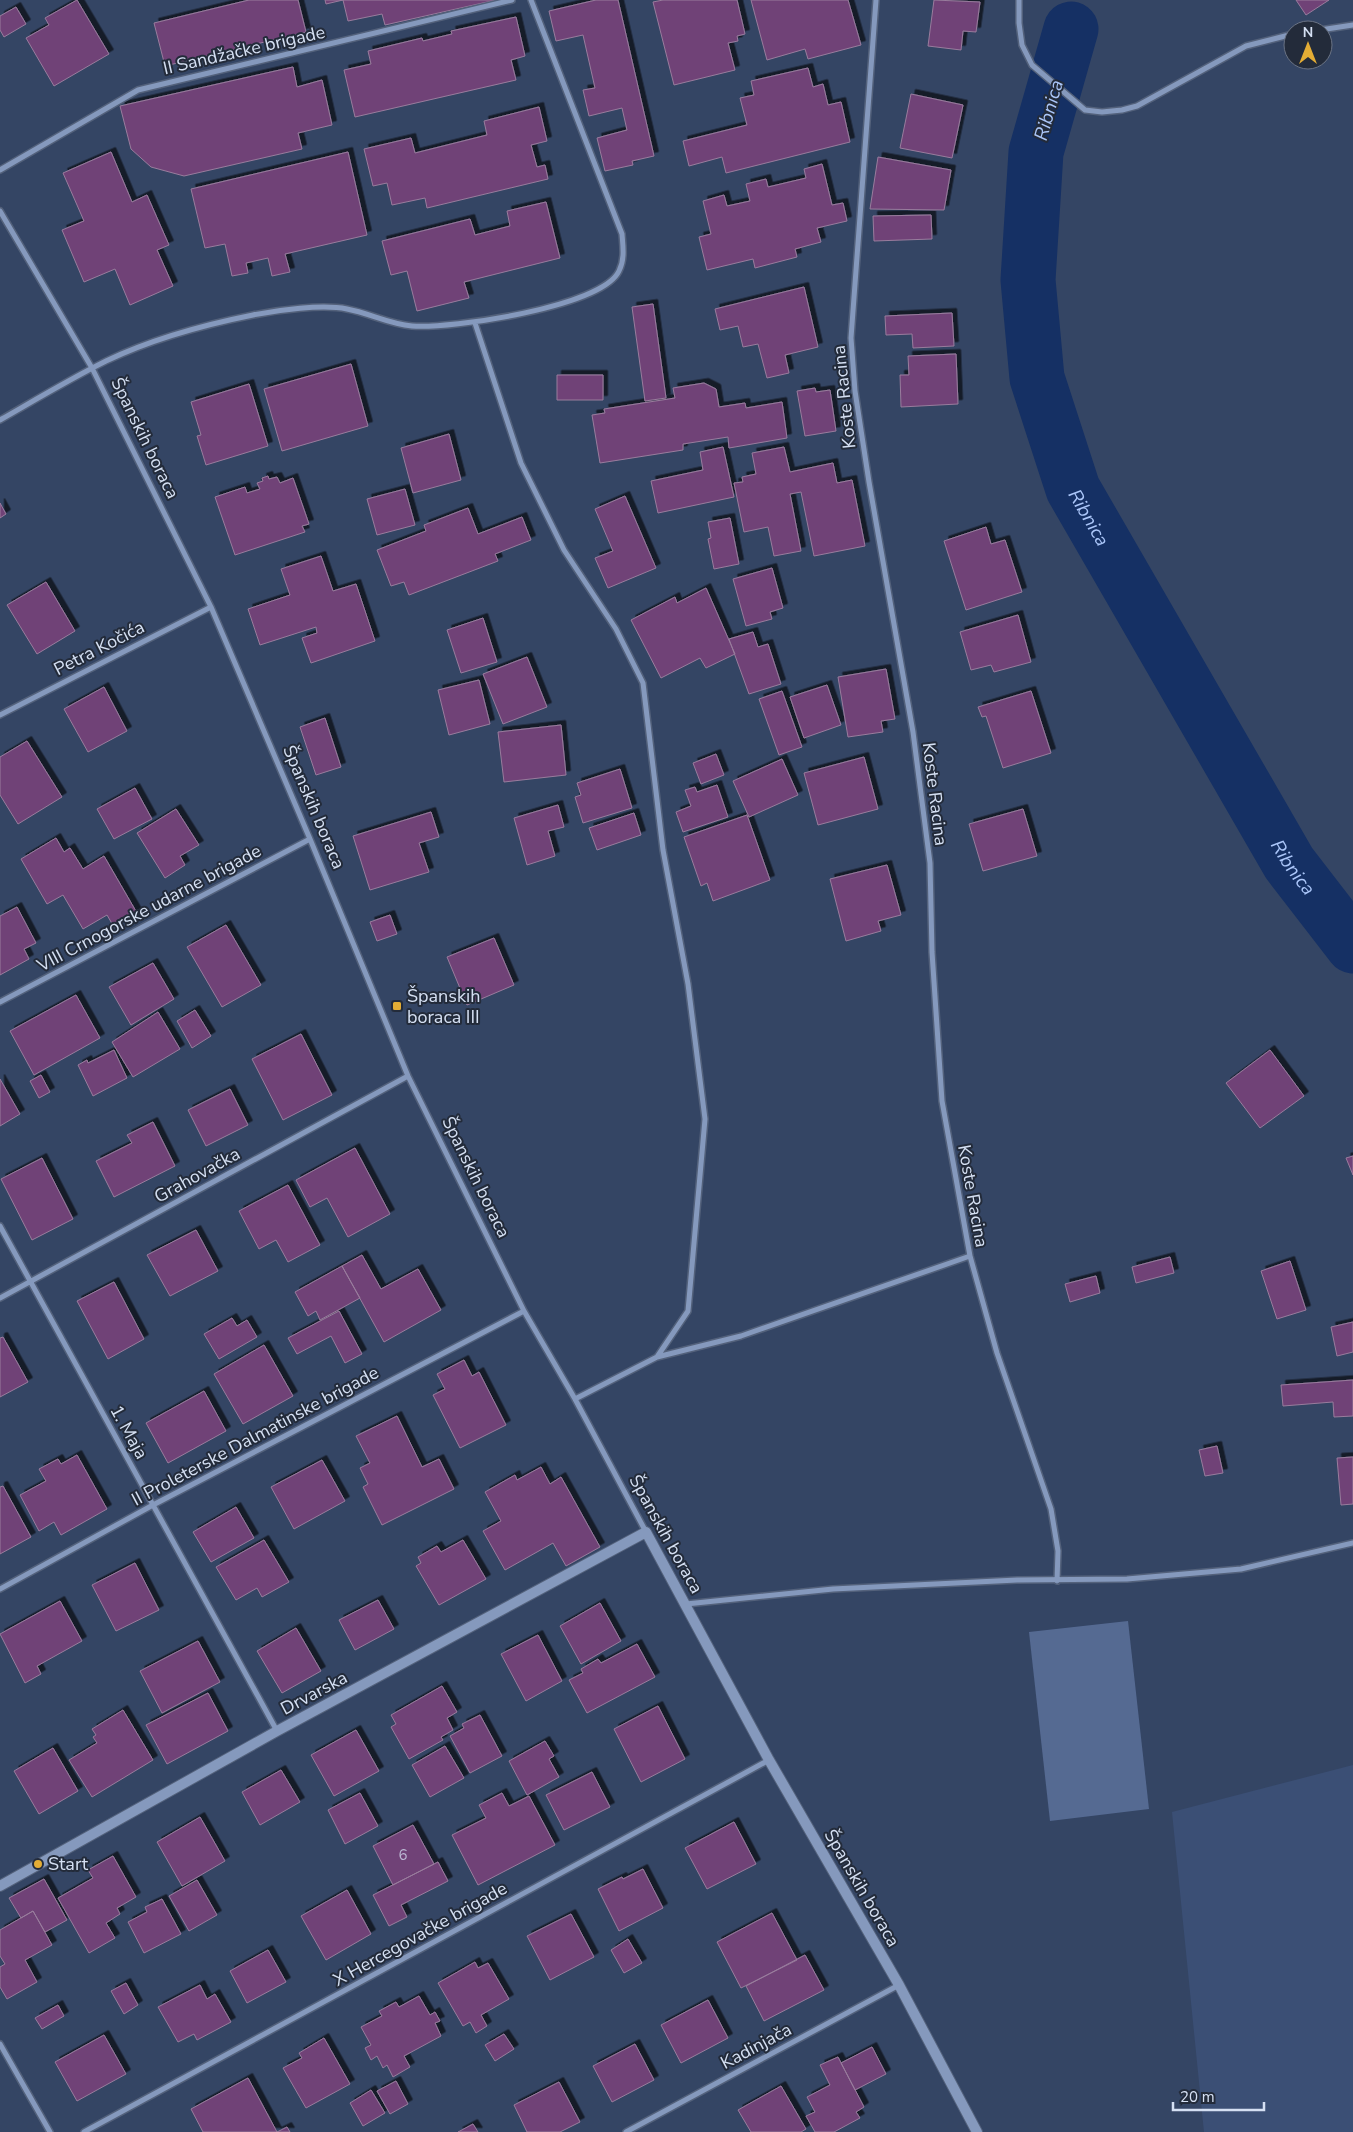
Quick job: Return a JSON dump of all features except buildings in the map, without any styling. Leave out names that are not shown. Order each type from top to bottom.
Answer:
[{"type":"main road","name":"Španskih boraca","points":[[646,1532],[769,1760],[899,1985],[977,2132]]},
{"type":"main road","name":"Drvarska","points":[[0,1886],[277,1731],[646,1532]]},
{"type":"street","name":"II Sandžačke brigade","points":[[0,170],[138,90],[512,0]]},
{"type":"street","points":[[0,420],[92,368],[128,351],[213,323],[288,310],[346,308],[393,323],[414,326],[475,323],[521,314],[591,294],[609,284],[619,272],[624,254],[622,234],[531,0]]},
{"type":"street","name":"Koste Racina","points":[[876,0],[851,338],[855,391],[868,482],[913,732],[930,863],[932,952],[942,1101],[970,1256],[997,1353],[1051,1509],[1058,1551],[1057,1581]]},
{"type":"street","points":[[1019,0],[1018,23],[1022,45],[1032,65],[1085,110],[1102,112],[1138,106],[1246,46],[1283,37]]},
{"type":"street","points":[[1333,28],[1353,25]]},
{"type":"street","name":"Španskih boraca","points":[[0,211],[92,368],[211,607],[408,1076],[524,1311],[575,1400],[646,1532]]},
{"type":"street","points":[[475,323],[521,463],[564,550],[616,629],[643,683],[664,850],[688,984],[705,1119],[688,1311],[657,1357]]},
{"type":"street","name":"Petra Kočića","points":[[0,715],[211,607]]},
{"type":"street","name":"VIII Crnogorske udarne brigade","points":[[0,1002],[310,839]]},
{"type":"street","name":"Grahovačka","points":[[0,1298],[408,1076]]},
{"type":"street","name":"1. Maja","points":[[0,1226],[277,1731]]},
{"type":"street","points":[[575,1400],[657,1357],[740,1336],[970,1256]]},
{"type":"street","name":"II Proleterske Dalmatinske brigade","points":[[0,1589],[153,1504],[524,1311]]},
{"type":"street","points":[[686,1604],[833,1589],[1017,1580],[1127,1580],[1241,1569],[1353,1543]]},
{"type":"street","name":"X Hercegovačke brigade","points":[[84,2132],[769,1760]]},
{"type":"street","name":"Kadinjača","points":[[626,2132],[899,1985]]},
{"type":"street","points":[[0,2044],[50,2132]]},
{"type":"shaded area","points":[[1128,1621],[1149,1809],[1050,1821],[1029,1632]]},
{"type":"shaded area","points":[[1353,1765],[1353,2132],[1204,2132],[1172,1812]]},
{"type":"waterway","name":"Ribnica","points":[[1071,29],[1036,152],[1028,280],[1037,378],[1073,489],[1289,863],[1353,946]]},
{"type":"place","name":"Španskih boraca III","points":[[397,1006]]},
{"type":"place","name":"Start","points":[[38,1864]]}]
